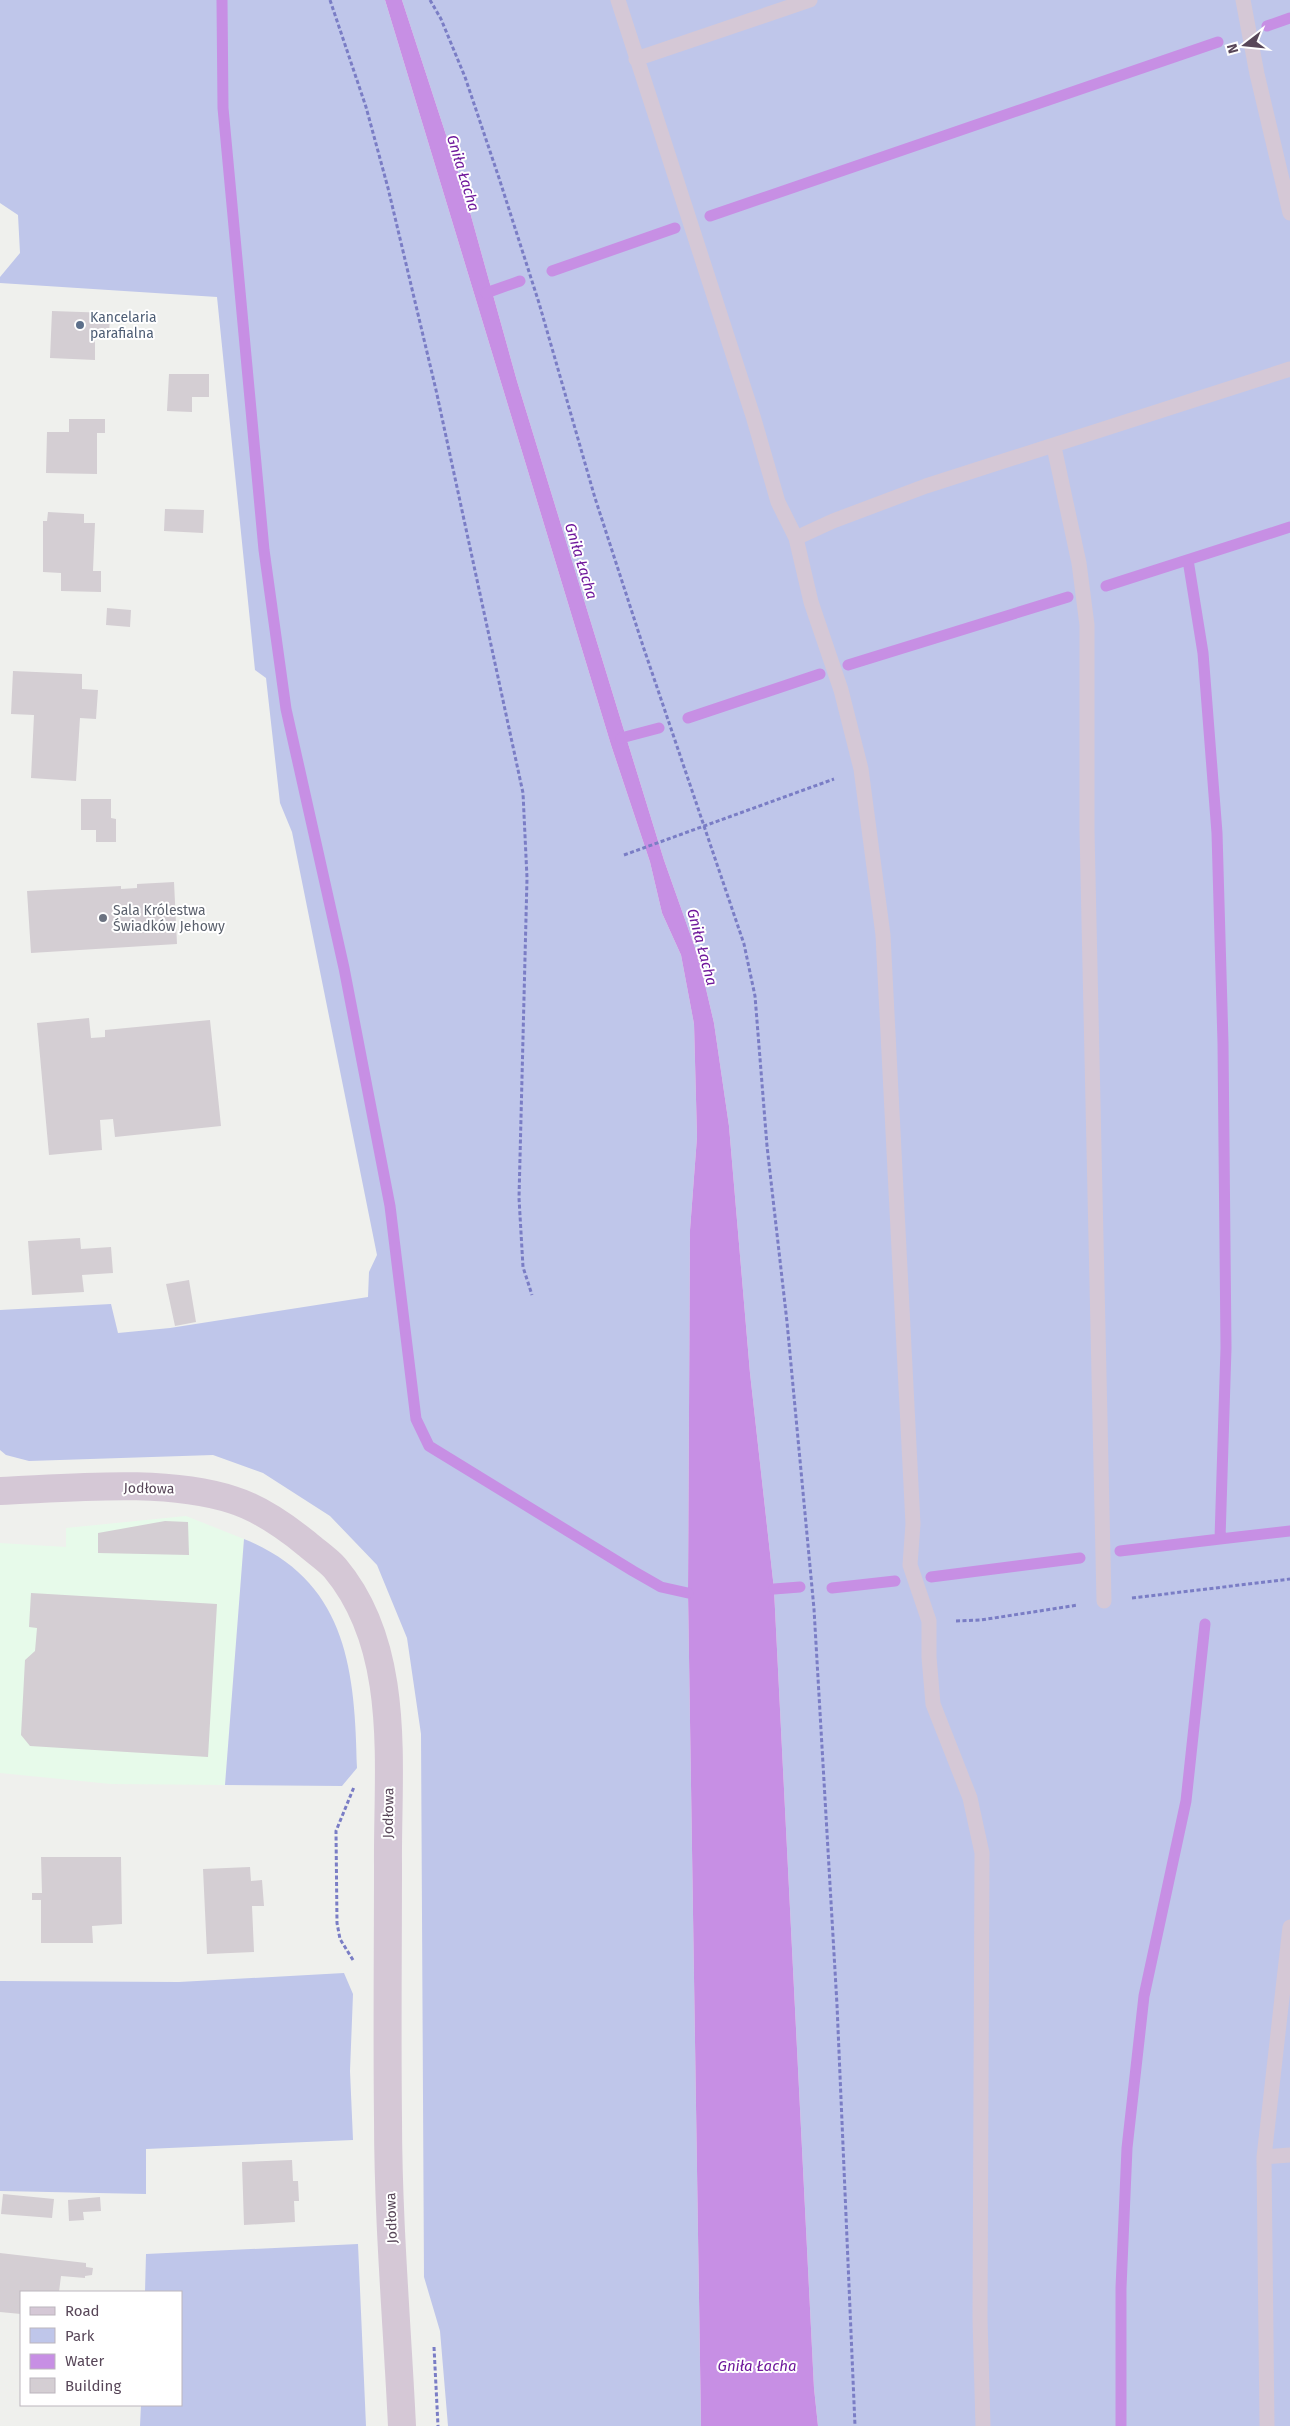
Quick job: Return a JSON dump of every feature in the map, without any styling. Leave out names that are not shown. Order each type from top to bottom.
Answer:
[{"type":"street","name":"Jodłowa","points":[[0,1491],[152,1487],[195,1490],[236,1501],[290,1530],[334,1567],[360,1607],[377,1652],[386,1709],[389,1773],[388,2118],[390,2218],[402,2426]]},
{"type":"lane","points":[[618,0],[753,416],[778,502],[796,538],[811,602],[840,690],[861,769],[883,935],[913,1524],[910,1565],[929,1621],[929,1657],[933,1704],[970,1798],[982,1853],[980,2319],[983,2426]]},
{"type":"lane","points":[[636,59],[810,0]]},
{"type":"lane","points":[[1243,0],[1257,74],[1290,213]]},
{"type":"lane","points":[[796,538],[833,521],[926,486],[1054,447],[1290,369]]},
{"type":"lane","points":[[1054,447],[1079,563],[1087,625],[1087,831],[1104,1601]]},
{"type":"lane","points":[[1267,2426],[1264,2157],[1290,1927]]},
{"type":"lane","points":[[1264,2157],[1290,2156]]},
{"type":"path","points":[[330,0],[366,107],[388,188],[436,390],[522,793],[527,878],[519,1198],[523,1267],[532,1295]]},
{"type":"path","points":[[430,0],[441,19],[465,77],[539,302],[595,498],[744,944],[755,996],[767,1146],[787,1322],[808,1542],[827,1810],[855,2426]]},
{"type":"path","points":[[624,856],[861,769]]},
{"type":"path","points":[[356,1964],[340,1939],[337,1923],[336,1832],[357,1780]]},
{"type":"path","points":[[431,2337],[435,2362],[438,2426]]},
{"type":"shaded area","points":[[186,1516],[244,1539],[225,1785],[111,1784],[0,1773],[0,1543],[66,1547],[66,1528]]},
{"type":"green space","points":[[0,0],[385,0],[611,745],[650,862],[662,913],[681,955],[694,1024],[697,1137],[690,1230],[688,1593],[701,2426],[448,2426],[440,2331],[424,2277],[421,1734],[407,1638],[377,1565],[330,1516],[263,1473],[213,1455],[29,1461],[6,1455],[0,1450],[0,1310],[111,1304],[118,1333],[170,1328],[368,1297],[369,1272],[377,1255],[292,832],[280,803],[266,678],[255,670],[217,297],[0,283],[0,277],[20,253],[18,215],[0,203]]},
{"type":"green space","points":[[402,0],[1290,0],[1290,2426],[818,2426],[814,2388],[774,1589],[750,1373],[729,1126],[714,1023],[699,959],[664,860],[517,381],[463,187]]},
{"type":"green space","points":[[244,1539],[278,1557],[305,1579],[324,1604],[338,1632],[348,1663],[353,1696],[357,1768],[342,1786],[225,1785]]},
{"type":"green space","points":[[344,1973],[353,1994],[350,2071],[353,2140],[146,2149],[146,2194],[0,2191],[0,1981],[179,1982]]},
{"type":"green space","points":[[358,2244],[366,2426],[140,2426],[141,2406],[182,2406],[182,2291],[145,2291],[146,2254]]},
{"type":"water","name":"Gniła Łacha","points":[[385,0],[402,0],[463,187],[517,381],[664,860],[699,959],[714,1023],[729,1126],[750,1373],[774,1589],[814,2388],[818,2426],[701,2426],[688,1593],[690,1230],[697,1137],[694,1024],[681,955],[662,913],[650,862],[611,745]]},
{"type":"building","name":"Kancelaria parafialna","points":[[52,311],[110,313],[109,336],[95,336],[95,360],[50,358]]},
{"type":"building","points":[[169,374],[209,374],[209,397],[192,397],[192,412],[167,411]]},
{"type":"building","points":[[69,419],[105,419],[105,433],[97,433],[97,474],[46,473],[47,432],[69,432]]},
{"type":"building","points":[[165,509],[204,510],[203,533],[164,531]]},
{"type":"building","points":[[48,512],[84,514],[84,523],[95,523],[93,571],[101,571],[101,592],[61,591],[61,573],[43,572],[43,521],[47,521]]},
{"type":"building","points":[[107,608],[131,610],[130,627],[106,625]]},
{"type":"building","points":[[13,671],[82,674],[82,689],[98,690],[96,719],[80,718],[76,781],[31,778],[34,715],[11,714]]},
{"type":"building","points":[[81,799],[111,799],[111,818],[116,819],[116,842],[96,842],[96,830],[81,830]]},
{"type":"building","name":"Sala Królestwa Świadków Jehowy","points":[[174,882],[177,944],[31,953],[27,891],[121,886],[121,889],[137,888],[137,884]]},
{"type":"building","points":[[89,1018],[91,1038],[105,1037],[105,1030],[210,1020],[221,1126],[115,1137],[113,1119],[100,1120],[102,1150],[49,1155],[37,1023]]},
{"type":"building","points":[[80,1238],[81,1249],[111,1247],[113,1273],[82,1275],[84,1292],[32,1295],[28,1241]]},
{"type":"building","points":[[189,1280],[196,1322],[175,1326],[166,1284]]},
{"type":"building","points":[[165,1521],[188,1522],[189,1555],[98,1553],[98,1533]]},
{"type":"building","points":[[31,1593],[217,1604],[208,1757],[30,1746],[21,1735],[25,1660],[35,1651],[37,1628],[29,1627]]},
{"type":"building","points":[[41,1857],[121,1857],[122,1924],[92,1926],[93,1943],[41,1943],[41,1900],[32,1900],[32,1893],[42,1893]]},
{"type":"building","points":[[250,1867],[251,1881],[262,1880],[264,1906],[252,1906],[254,1952],[207,1954],[203,1869]]},
{"type":"building","points":[[292,2160],[293,2181],[298,2181],[299,2201],[294,2201],[295,2222],[244,2225],[242,2162]]},
{"type":"building","points":[[3,2194],[54,2199],[52,2218],[1,2214]]},
{"type":"building","points":[[100,2197],[101,2211],[83,2212],[84,2220],[69,2221],[68,2200]]},
{"type":"building","points":[[0,2253],[86,2263],[86,2267],[93,2268],[92,2275],[85,2276],[85,2278],[61,2276],[59,2291],[20,2291],[20,2314],[0,2312]]},
{"type":"waterway","points":[[222,0],[223,108],[264,550],[286,709],[344,968],[390,1206],[416,1419],[429,1446],[661,1587],[688,1593]]},
{"type":"waterway","points":[[1267,26],[1290,18]]},
{"type":"waterway","points":[[710,216],[1218,42]]},
{"type":"waterway","points":[[552,271],[675,228]]},
{"type":"waterway","points":[[486,293],[520,281]]},
{"type":"waterway","points":[[1106,586],[1290,527]]},
{"type":"waterway","points":[[1120,1551],[1220,1539],[1226,1348],[1223,1043],[1217,833],[1203,653],[1188,560]]},
{"type":"waterway","points":[[848,665],[1068,597]]},
{"type":"waterway","points":[[688,718],[820,674]]},
{"type":"waterway","points":[[621,738],[659,728]]},
{"type":"waterway","points":[[1220,1539],[1290,1531]]},
{"type":"waterway","points":[[931,1577],[1080,1558]]},
{"type":"waterway","points":[[832,1588],[895,1581]]},
{"type":"waterway","points":[[774,1589],[800,1587]]},
{"type":"waterway","points":[[1121,2426],[1121,2288],[1127,2148],[1144,1996],[1186,1801],[1205,1624]]},
{"type":"place","name":"Kancelaria parafialna","points":[[80,325]]},
{"type":"place","name":"Sala Królestwa Świadków Jehowy","points":[[103,918]]}]
